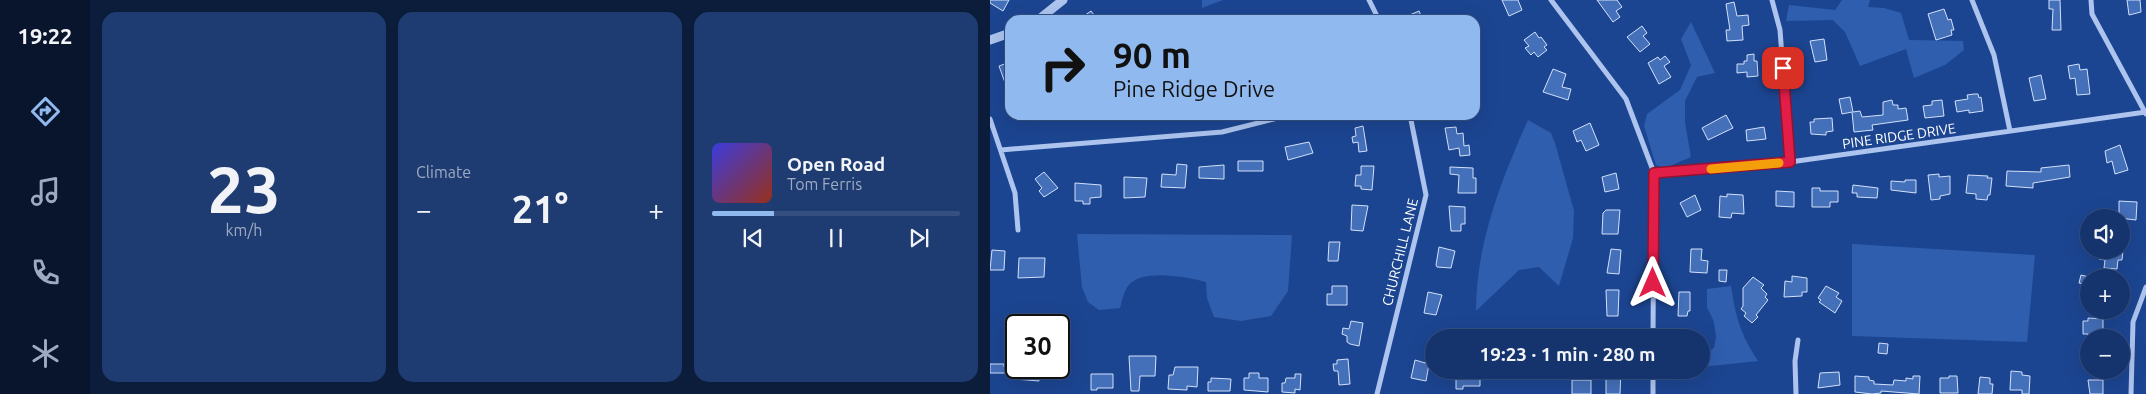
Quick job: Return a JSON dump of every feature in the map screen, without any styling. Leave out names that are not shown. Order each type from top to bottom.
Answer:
[{"type":"street","points":[[1044,15],[1063,0]]},
{"type":"street","points":[[1369,0],[1376,15]]},
{"type":"street","points":[[1551,0],[1626,99],[1654,173],[1653,329]]},
{"type":"street","points":[[1772,0],[1780,30],[1790,162]]},
{"type":"street","points":[[1972,0],[1994,55],[2010,131]]},
{"type":"street","points":[[2091,0],[2092,14],[2146,113]]},
{"type":"street","points":[[990,40],[1005,35]]},
{"type":"street","name":"PINE RIDGE DRIVE","points":[[1654,173],[1790,162],[2146,113]]},
{"type":"street","points":[[990,119],[1015,193],[1018,230]]},
{"type":"street","points":[[1001,150],[1222,132],[1270,120]]},
{"type":"street","name":"CHURCHILL LANE","points":[[1377,394],[1426,195],[1411,120]]},
{"type":"street","points":[[2131,394],[2133,322],[2146,288]]},
{"type":"street","points":[[1796,394],[1795,361],[1798,340]]},
{"type":"street","points":[[1653,379],[1653,394]]},
{"type":"shaded area","points":[[1202,0],[1223,0],[1202,8]]},
{"type":"shaded area","points":[[1842,0],[1870,0],[1868,7],[1884,8],[1901,13],[1909,40],[1963,41],[1964,50],[1945,65],[1914,78],[1906,49],[1860,66],[1845,32],[1833,20],[1786,21],[1789,5],[1835,10]]},
{"type":"shaded area","points":[[1691,22],[1715,73],[1697,77],[1685,101],[1685,123],[1691,157],[1665,168],[1656,165],[1644,126],[1647,114],[1680,90],[1691,65],[1681,39]]},
{"type":"shaded area","points":[[1528,120],[1551,133],[1555,143],[1574,211],[1573,238],[1559,286],[1539,267],[1519,270],[1476,311],[1480,261],[1485,237],[1508,166]]},
{"type":"shaded area","points":[[1077,234],[1292,235],[1288,291],[1271,316],[1241,321],[1214,317],[1207,298],[1206,282],[1165,275],[1143,277],[1134,280],[1128,286],[1120,308],[1099,310],[1088,302],[1082,287]]},
{"type":"shaded area","points":[[1852,244],[2035,255],[2027,342],[1852,336]]},
{"type":"shaded area","points":[[1731,286],[1740,325],[1758,361],[1710,366],[1710,350],[1714,348],[1716,337],[1714,322],[1707,307],[1707,289]]},
{"type":"building","points":[[990,0],[1009,0],[1003,11],[990,3]]},
{"type":"building","points":[[1502,0],[1518,0],[1522,10],[1509,16]]},
{"type":"building","points":[[1597,0],[1617,0],[1622,7],[1616,11],[1620,17],[1613,22]]},
{"type":"building","points":[[2049,0],[2060,0],[2061,30],[2052,30],[2053,9],[2049,9]]},
{"type":"building","points":[[2127,0],[2140,0],[2141,12],[2129,15]]},
{"type":"building","points":[[1734,2],[1737,16],[1748,15],[1749,25],[1742,26],[1743,40],[1727,41],[1726,30],[1730,30],[1726,4]]},
{"type":"building","points":[[1944,9],[1948,20],[1951,19],[1954,30],[1951,30],[1952,35],[1936,40],[1928,14]]},
{"type":"building","points":[[1091,11],[1094,15],[1085,15]]},
{"type":"building","points":[[1419,11],[1421,15],[1410,15]]},
{"type":"building","points":[[1642,26],[1647,33],[1643,36],[1650,44],[1640,52],[1627,37]]},
{"type":"building","points":[[1535,32],[1547,45],[1544,47],[1547,50],[1538,57],[1534,52],[1531,55],[1525,48],[1529,46],[1524,40]]},
{"type":"building","points":[[1824,39],[1827,60],[1815,62],[1810,41]]},
{"type":"building","points":[[1754,54],[1754,61],[1757,61],[1758,76],[1747,77],[1747,72],[1737,73],[1737,64],[1744,64],[1744,61],[1747,61],[1747,55]]},
{"type":"building","points":[[1665,56],[1670,62],[1664,66],[1671,77],[1659,84],[1648,63],[1658,57],[1660,60]]},
{"type":"building","points":[[1005,64],[1005,83],[999,66]]},
{"type":"building","points":[[2079,64],[2080,70],[2087,69],[2090,94],[2077,95],[2075,78],[2070,79],[2068,66]]},
{"type":"building","points":[[1553,69],[1566,74],[1562,87],[1571,89],[1568,100],[1543,92]]},
{"type":"building","points":[[2041,75],[2046,99],[2034,101],[2029,78]]},
{"type":"building","points":[[1978,94],[1979,98],[1981,97],[1983,111],[1969,113],[1969,110],[1957,112],[1955,101],[1968,99],[1967,95]]},
{"type":"building","points":[[1850,97],[1853,112],[1860,111],[1862,117],[1883,115],[1883,102],[1892,100],[1893,105],[1898,105],[1898,109],[1906,108],[1908,120],[1872,125],[1873,130],[1854,132],[1852,112],[1842,114],[1839,99]]},
{"type":"building","points":[[1942,100],[1944,116],[1925,118],[1923,106],[1932,105],[1932,101]]},
{"type":"building","points":[[1726,115],[1733,128],[1708,140],[1702,128]]},
{"type":"building","points":[[1832,118],[1833,131],[1826,132],[1826,135],[1811,134],[1810,122],[1814,122],[1814,119]]},
{"type":"building","points":[[1590,123],[1599,145],[1586,151],[1581,140],[1577,142],[1573,131]]},
{"type":"building","points":[[1363,126],[1367,151],[1359,152],[1358,142],[1353,143],[1352,137],[1356,136],[1355,128]]},
{"type":"building","points":[[1456,127],[1457,134],[1463,133],[1464,146],[1469,145],[1470,155],[1460,156],[1459,148],[1449,150],[1445,128]]},
{"type":"building","points":[[1764,127],[1766,139],[1747,141],[1746,130]]},
{"type":"building","points":[[1309,142],[1313,153],[1288,160],[1285,147]]},
{"type":"building","points":[[2120,145],[2128,170],[2115,174],[2112,161],[2107,163],[2105,151]]},
{"type":"building","points":[[1238,161],[1263,161],[1263,171],[1238,171]]},
{"type":"building","points":[[1177,164],[1187,165],[1185,188],[1161,187],[1162,174],[1176,175]]},
{"type":"building","points":[[1224,165],[1224,179],[1199,178],[1199,167]]},
{"type":"building","points":[[2069,165],[2070,177],[2033,183],[2033,188],[2006,186],[2007,171],[2041,172],[2041,168]]},
{"type":"building","points":[[1361,166],[1374,166],[1372,190],[1361,189],[1361,186],[1355,186],[1356,175],[1361,175]]},
{"type":"building","points":[[1450,167],[1473,168],[1473,178],[1476,178],[1476,193],[1458,193],[1459,175],[1450,174]]},
{"type":"building","points":[[1044,172],[1058,188],[1044,197],[1039,191],[1042,188],[1035,179]]},
{"type":"building","points":[[1616,173],[1619,189],[1605,192],[1602,177]]},
{"type":"building","points":[[1939,174],[1939,177],[1950,176],[1950,194],[1940,196],[1940,199],[1931,200],[1928,175]]},
{"type":"building","points":[[1968,175],[1992,178],[1990,195],[1988,195],[1987,200],[1976,199],[1976,194],[1966,193]]},
{"type":"building","points":[[1124,177],[1147,178],[1145,197],[1124,198]]},
{"type":"building","points":[[1905,180],[1916,180],[1916,193],[1891,190],[1891,181],[1905,182]]},
{"type":"building","points":[[1075,183],[1101,185],[1101,197],[1090,198],[1090,204],[1083,204],[1083,201],[1075,201]]},
{"type":"building","points":[[1853,185],[1878,188],[1877,198],[1857,197],[1857,193],[1852,193]]},
{"type":"building","points":[[1812,188],[1820,188],[1820,191],[1838,191],[1838,202],[1830,202],[1830,207],[1812,207]]},
{"type":"building","points":[[1776,191],[1794,192],[1794,207],[1776,206]]},
{"type":"building","points":[[1727,194],[1743,195],[1744,214],[1732,213],[1731,218],[1719,217],[1720,196],[1727,197]]},
{"type":"building","points":[[1695,195],[1701,210],[1687,217],[1680,203]]},
{"type":"building","points":[[2119,201],[2137,202],[2136,220],[2130,219],[2130,209],[2119,209]]},
{"type":"building","points":[[1352,205],[1368,206],[1363,231],[1351,230]]},
{"type":"building","points":[[1449,206],[1465,207],[1465,224],[1461,224],[1461,231],[1451,231]]},
{"type":"building","points":[[1606,210],[1620,210],[1618,234],[1602,234],[1603,213]]},
{"type":"building","points":[[1329,242],[1340,242],[1338,261],[1328,261]]},
{"type":"building","points":[[1439,247],[1455,251],[1451,268],[1437,267]]},
{"type":"building","points":[[1611,249],[1621,250],[1619,274],[1607,273]]},
{"type":"building","points":[[1691,249],[1702,249],[1701,260],[1708,261],[1707,273],[1690,272]]},
{"type":"building","points":[[992,250],[1005,251],[1004,270],[990,270]]},
{"type":"building","points":[[1019,258],[1045,258],[1044,277],[1018,278]]},
{"type":"building","points":[[2099,259],[2122,259],[2118,260],[2117,269],[2104,268],[2105,260]]},
{"type":"building","points":[[1719,270],[1727,270],[1726,282],[1719,281]]},
{"type":"building","points":[[1792,276],[1807,278],[1807,292],[1802,292],[1802,296],[1784,297],[1785,281],[1792,282]]},
{"type":"building","points":[[1753,277],[1764,285],[1761,288],[1767,294],[1765,297],[1768,300],[1752,323],[1744,316],[1746,313],[1741,309],[1743,306],[1743,288]]},
{"type":"building","points":[[1332,286],[1347,286],[1347,305],[1327,305],[1327,294],[1332,294]]},
{"type":"building","points":[[1826,286],[1839,293],[1836,297],[1842,301],[1835,313],[1819,302],[1821,300],[1818,298]]},
{"type":"building","points":[[1606,290],[1619,290],[1618,316],[1607,316]]},
{"type":"building","points":[[1428,292],[1442,295],[1436,315],[1424,313]]},
{"type":"building","points":[[1679,292],[1690,292],[1690,311],[1688,311],[1687,316],[1678,316]]},
{"type":"building","points":[[2088,319],[2103,319],[2103,329],[2083,329],[2083,321],[2088,321]]},
{"type":"building","points":[[1351,321],[1363,323],[1359,346],[1347,342],[1347,336],[1342,334],[1343,328],[1349,329]]},
{"type":"building","points":[[1879,343],[1888,344],[1887,354],[1878,353]]},
{"type":"building","points":[[1129,356],[1156,356],[1155,376],[1140,376],[1139,391],[1131,391]]},
{"type":"building","points":[[1348,359],[1350,384],[1339,385],[1338,371],[1334,371],[1333,364],[1337,364],[1337,360]]},
{"type":"building","points":[[1415,360],[1425,363],[1426,381],[1411,378]]},
{"type":"building","points":[[990,364],[1004,364],[1005,373],[990,373]]},
{"type":"building","points":[[1175,367],[1198,367],[1197,387],[1187,386],[1187,390],[1168,389],[1169,375],[1173,375]]},
{"type":"building","points":[[2011,371],[2022,372],[2022,375],[2030,376],[2029,394],[2022,394],[2022,390],[2010,390]]},
{"type":"building","points":[[1839,372],[1840,385],[1818,388],[1820,373]]},
{"type":"building","points":[[1249,373],[1259,373],[1259,378],[1268,378],[1268,392],[1244,390],[1244,378],[1249,378]]},
{"type":"building","points":[[1091,374],[1113,374],[1113,388],[1091,390]]},
{"type":"building","points":[[1295,374],[1301,374],[1300,390],[1295,389],[1295,393],[1282,392],[1282,383],[1285,383],[1286,378],[1295,378]]},
{"type":"building","points":[[1855,376],[1869,377],[1869,380],[1874,381],[1874,384],[1893,385],[1894,380],[1906,381],[1906,378],[1913,379],[1913,376],[1920,376],[1919,394],[1881,391],[1881,393],[1872,394],[1855,392]]},
{"type":"building","points":[[1949,376],[1957,376],[1958,393],[1940,393],[1940,378],[1949,378]]},
{"type":"building","points":[[1980,377],[1990,378],[1990,384],[1993,384],[1992,394],[1978,394]]},
{"type":"building","points":[[1211,378],[1231,379],[1230,391],[1208,391],[1208,382],[1211,382]]},
{"type":"building","points":[[1015,379],[1039,379],[1039,381]]},
{"type":"building","points":[[1456,379],[1480,379],[1480,386],[1463,386],[1463,389],[1456,389]]},
{"type":"building","points":[[1606,379],[1621,379],[1620,394],[1606,394]]},
{"type":"building","points":[[1572,380],[1591,380],[1591,394],[1572,394]]},
{"type":"building","points":[[2088,380],[2103,380],[2103,394],[2090,394]]},
{"type":"slow traffic","points":[[1711,169],[1779,163]]},
{"type":"route","points":[[1653,283],[1654,173],[1790,162],[1783,68]]}]
